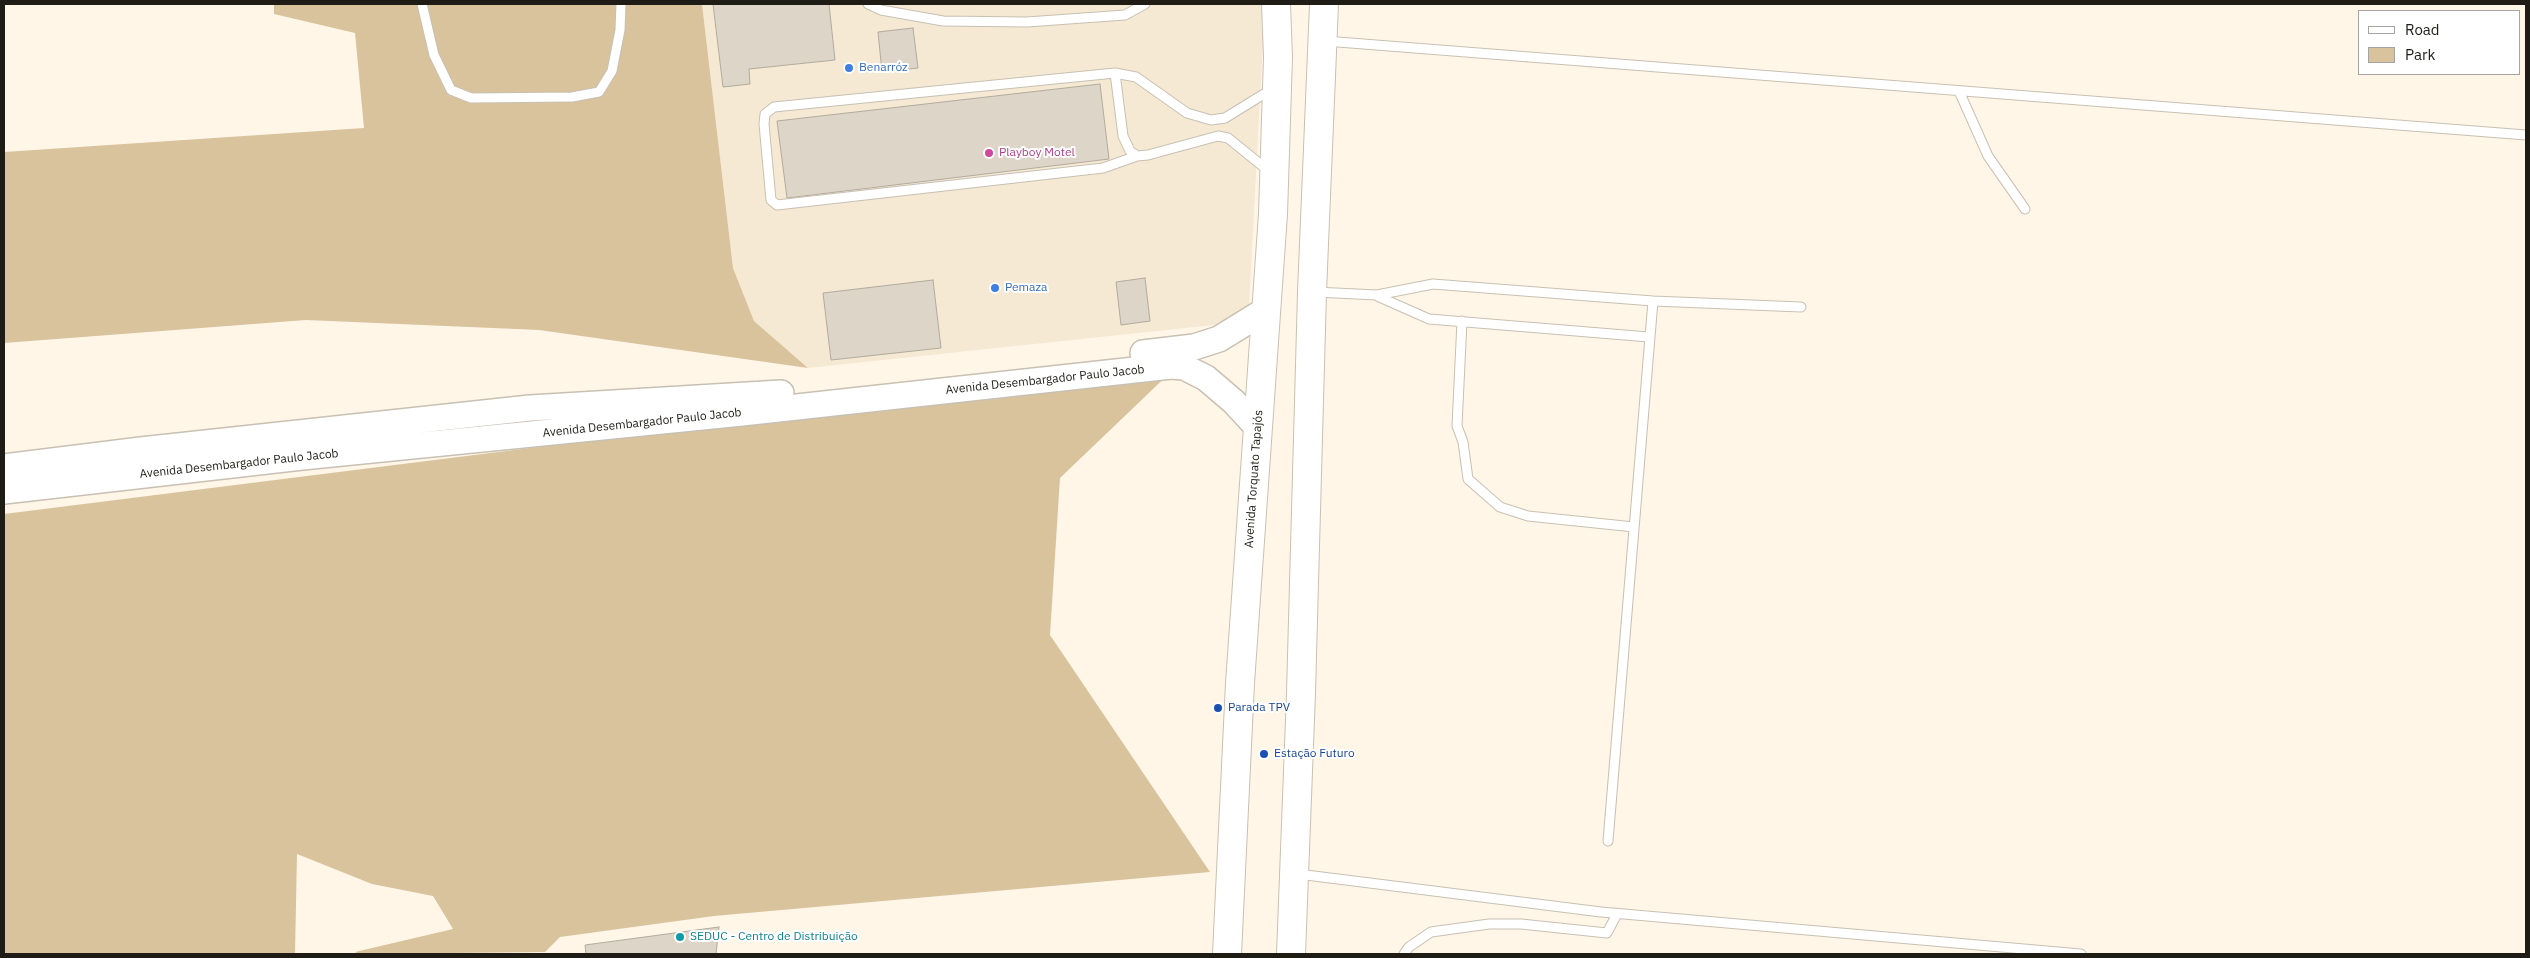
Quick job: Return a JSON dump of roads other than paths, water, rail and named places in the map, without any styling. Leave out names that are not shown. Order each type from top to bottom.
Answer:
[{"type":"highway","name":"Avenida Torquato Tapajós","points":[[1227,954],[1239,689],[1274,175],[1278,57],[1276,4]]},
{"type":"highway","points":[[1278,57],[1284,4]]},
{"type":"highway","points":[[1291,954],[1312,292],[1324,4]]},
{"type":"street","name":"Avenida Desembargador Paulo Jacob","points":[[4,467],[141,450],[530,408],[811,391],[1194,347],[1219,339],[1266,310]]},
{"type":"street","name":"Avenida Desembargador Paulo Jacob","points":[[4,490],[1172,366],[1184,367],[1206,378],[1234,402],[1258,428]]},
{"type":"street","points":[[476,414],[478,439]]},
{"type":"lane","points":[[422,4],[434,55],[451,90],[471,98],[572,97],[600,92],[612,71],[620,30],[621,4]]},
{"type":"lane","points":[[868,4],[881,10],[944,21],[1027,22],[1126,15],[1145,4]]},
{"type":"lane","points":[[1323,41],[2526,136]]},
{"type":"lane","points":[[1274,175],[1228,138],[1218,136],[1148,155],[1137,156],[1103,168],[777,205],[771,200],[764,124],[765,114],[774,107],[1115,73],[1136,78],[1186,113],[1211,120],[1226,118],[1277,86]]},
{"type":"lane","points":[[1115,73],[1123,136],[1130,151],[1137,156]]},
{"type":"lane","points":[[1959,91],[1988,156],[2025,209]]},
{"type":"lane","points":[[1312,292],[1377,295],[1433,284],[1653,301],[1800,307]]},
{"type":"lane","points":[[1377,295],[1429,319],[1649,337]]},
{"type":"lane","points":[[1608,841],[1653,301]]},
{"type":"lane","points":[[1462,321],[1457,426],[1463,442],[1468,480],[1500,507],[1528,516],[1634,527]]},
{"type":"lane","points":[[1295,874],[1617,914],[2081,954]]},
{"type":"lane","points":[[1404,954],[1409,947],[1431,932],[1489,924],[1521,924],[1607,933],[1617,914]]},
{"type":"place","name":"Benarróz","points":[[849,68]]},
{"type":"place","name":"Playboy Motel","points":[[989,153]]},
{"type":"place","name":"Pemaza","points":[[995,288]]},
{"type":"place","name":"Parada TPV","points":[[1218,708]]},
{"type":"place","name":"Estação Futuro","points":[[1264,754]]},
{"type":"place","name":"SEDUC - Centro de Distribuição","points":[[680,937]]}]
